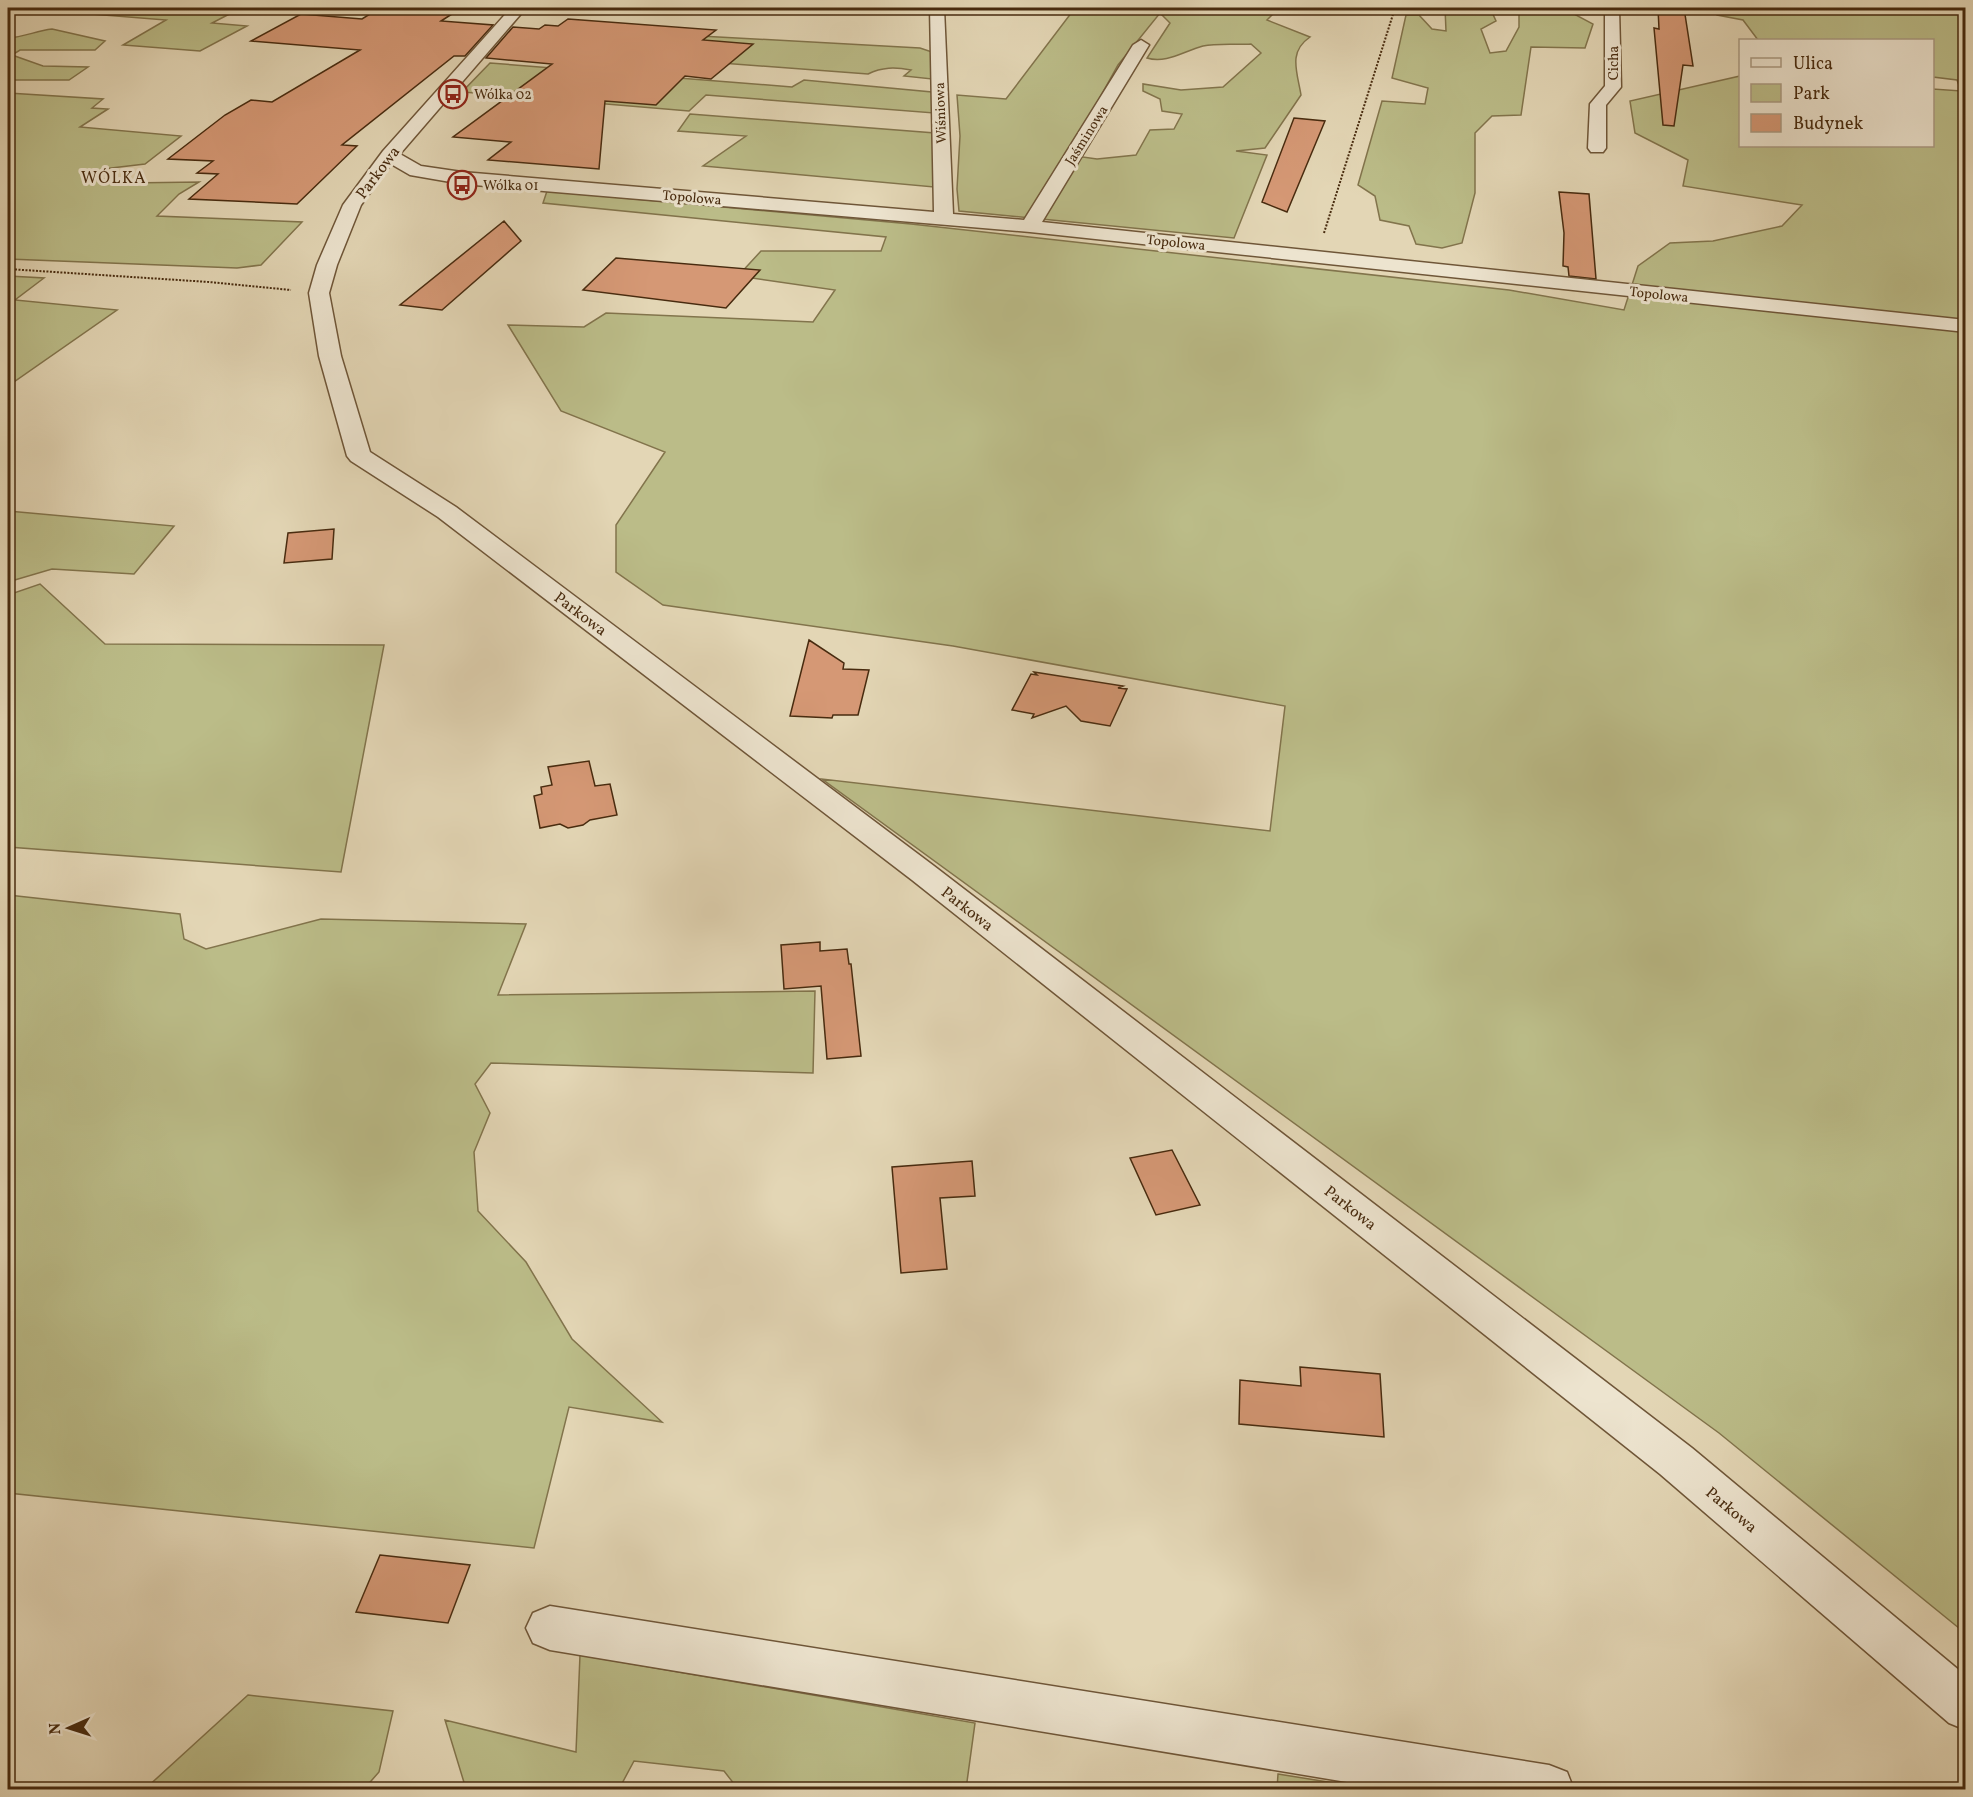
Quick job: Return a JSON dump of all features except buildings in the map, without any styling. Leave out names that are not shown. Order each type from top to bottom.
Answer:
[{"type":"street","name":"Parkowa","points":[[519,8],[389,155],[352,205],[327,265],[319,293],[330,356],[359,456],[447,512],[923,873],[1676,1461],[1965,1707]]},
{"type":"street","name":"Wiśniowa","points":[[937,8],[944,218]]},
{"type":"street","name":"Cicha","points":[[1597,148],[1598,104],[1613,87],[1612,8]]},
{"type":"street","name":"Jaśminowa","points":[[1030,226],[1142,45]]},
{"type":"street","name":"Topolowa","points":[[389,155],[416,171],[462,178],[1030,226],[1965,326]]},
{"type":"street","points":[[550,1628],[1548,1790]]},
{"type":"path","points":[[1316,258],[1395,8]]},
{"type":"path","points":[[8,269],[209,282],[319,293]]},
{"type":"green space","points":[[39,8],[241,8],[212,23],[247,26],[200,51],[123,45],[166,20]]},
{"type":"green space","points":[[1075,8],[1279,8],[1267,20],[1310,37],[1303,43],[1296,56],[1301,95],[1265,148],[1236,151],[1267,155],[1234,238],[959,211],[957,189],[960,136],[957,95],[1006,99]],"holes":[[[1160,13],[1170,23],[1147,58],[1168,58],[1203,46],[1214,45],[1251,44],[1261,53],[1223,87],[1181,90],[1143,84],[1143,91],[1160,99],[1162,111],[1182,114],[1174,129],[1150,130],[1136,155],[1097,159],[1068,155],[1118,65]]]},
{"type":"green space","points":[[1445,8],[1490,8],[1496,21],[1481,29],[1490,53],[1506,51],[1519,27],[1521,8],[1574,8],[1572,13],[1593,24],[1585,48],[1531,47],[1521,115],[1492,116],[1475,133],[1475,193],[1462,243],[1442,248],[1416,244],[1409,226],[1380,220],[1375,196],[1358,185],[1382,101],[1425,104],[1428,88],[1392,78],[1406,15],[1419,15],[1432,29],[1446,31]]},
{"type":"green space","points":[[1711,8],[1965,8],[1965,1633],[1719,1433],[822,779],[1270,831],[1285,706],[953,646],[663,605],[616,572],[616,525],[665,452],[561,411],[508,325],[584,327],[606,313],[813,322],[835,290],[738,276],[761,251],[881,251],[886,237],[543,203],[547,191],[911,224],[1509,290],[1624,310],[1638,266],[1670,243],[1713,241],[1782,226],[1802,205],[1683,186],[1688,160],[1635,133],[1630,101],[1739,76],[1739,147],[1934,147],[1934,89],[1961,91],[1957,80],[1934,77],[1934,39],[1757,39],[1743,20],[1717,15]]},
{"type":"green space","points":[[52,29],[105,41],[95,50],[20,50],[12,55],[43,66],[88,67],[69,80],[8,80],[8,38]]},
{"type":"green space","points":[[682,35],[920,48],[932,52],[932,79],[904,76],[911,70],[900,68],[889,68],[868,74],[654,58]]},
{"type":"green space","points":[[490,63],[792,87],[804,80],[932,92],[934,113],[706,95],[689,111],[462,92]]},
{"type":"green space","points":[[8,93],[103,99],[92,108],[108,109],[80,127],[181,136],[145,164],[103,169],[93,173],[96,178],[126,183],[199,182],[179,194],[157,216],[302,222],[261,265],[237,268],[8,259]]},
{"type":"green space","points":[[690,114],[935,133],[934,187],[703,166],[746,136],[678,131]]},
{"type":"green space","points":[[8,276],[44,278],[15,300],[117,310],[8,386]]},
{"type":"green space","points":[[8,511],[174,526],[134,574],[52,569],[8,582]]},
{"type":"green space","points":[[40,584],[105,644],[384,645],[341,872],[8,847],[8,595]]},
{"type":"green space","points":[[8,895],[180,914],[184,939],[206,949],[321,919],[526,924],[498,995],[815,991],[813,1073],[491,1063],[475,1084],[490,1113],[474,1152],[478,1211],[526,1262],[572,1339],[662,1422],[569,1407],[534,1548],[8,1493]]},
{"type":"green space","points":[[580,1655],[975,1723],[966,1789],[738,1789],[724,1771],[634,1761],[619,1789],[466,1789],[445,1720],[576,1752]]},
{"type":"green space","points":[[248,1695],[393,1711],[379,1772],[364,1789],[145,1789]]},
{"type":"green space","points":[[1278,1774],[1372,1789],[1277,1789]]},
{"type":"place","name":"Wólka 02","points":[[453,94]]},
{"type":"place","name":"Wólka 01","points":[[462,185]]},
{"type":"district","name":"WÓLKA","points":[[114,177]]}]
